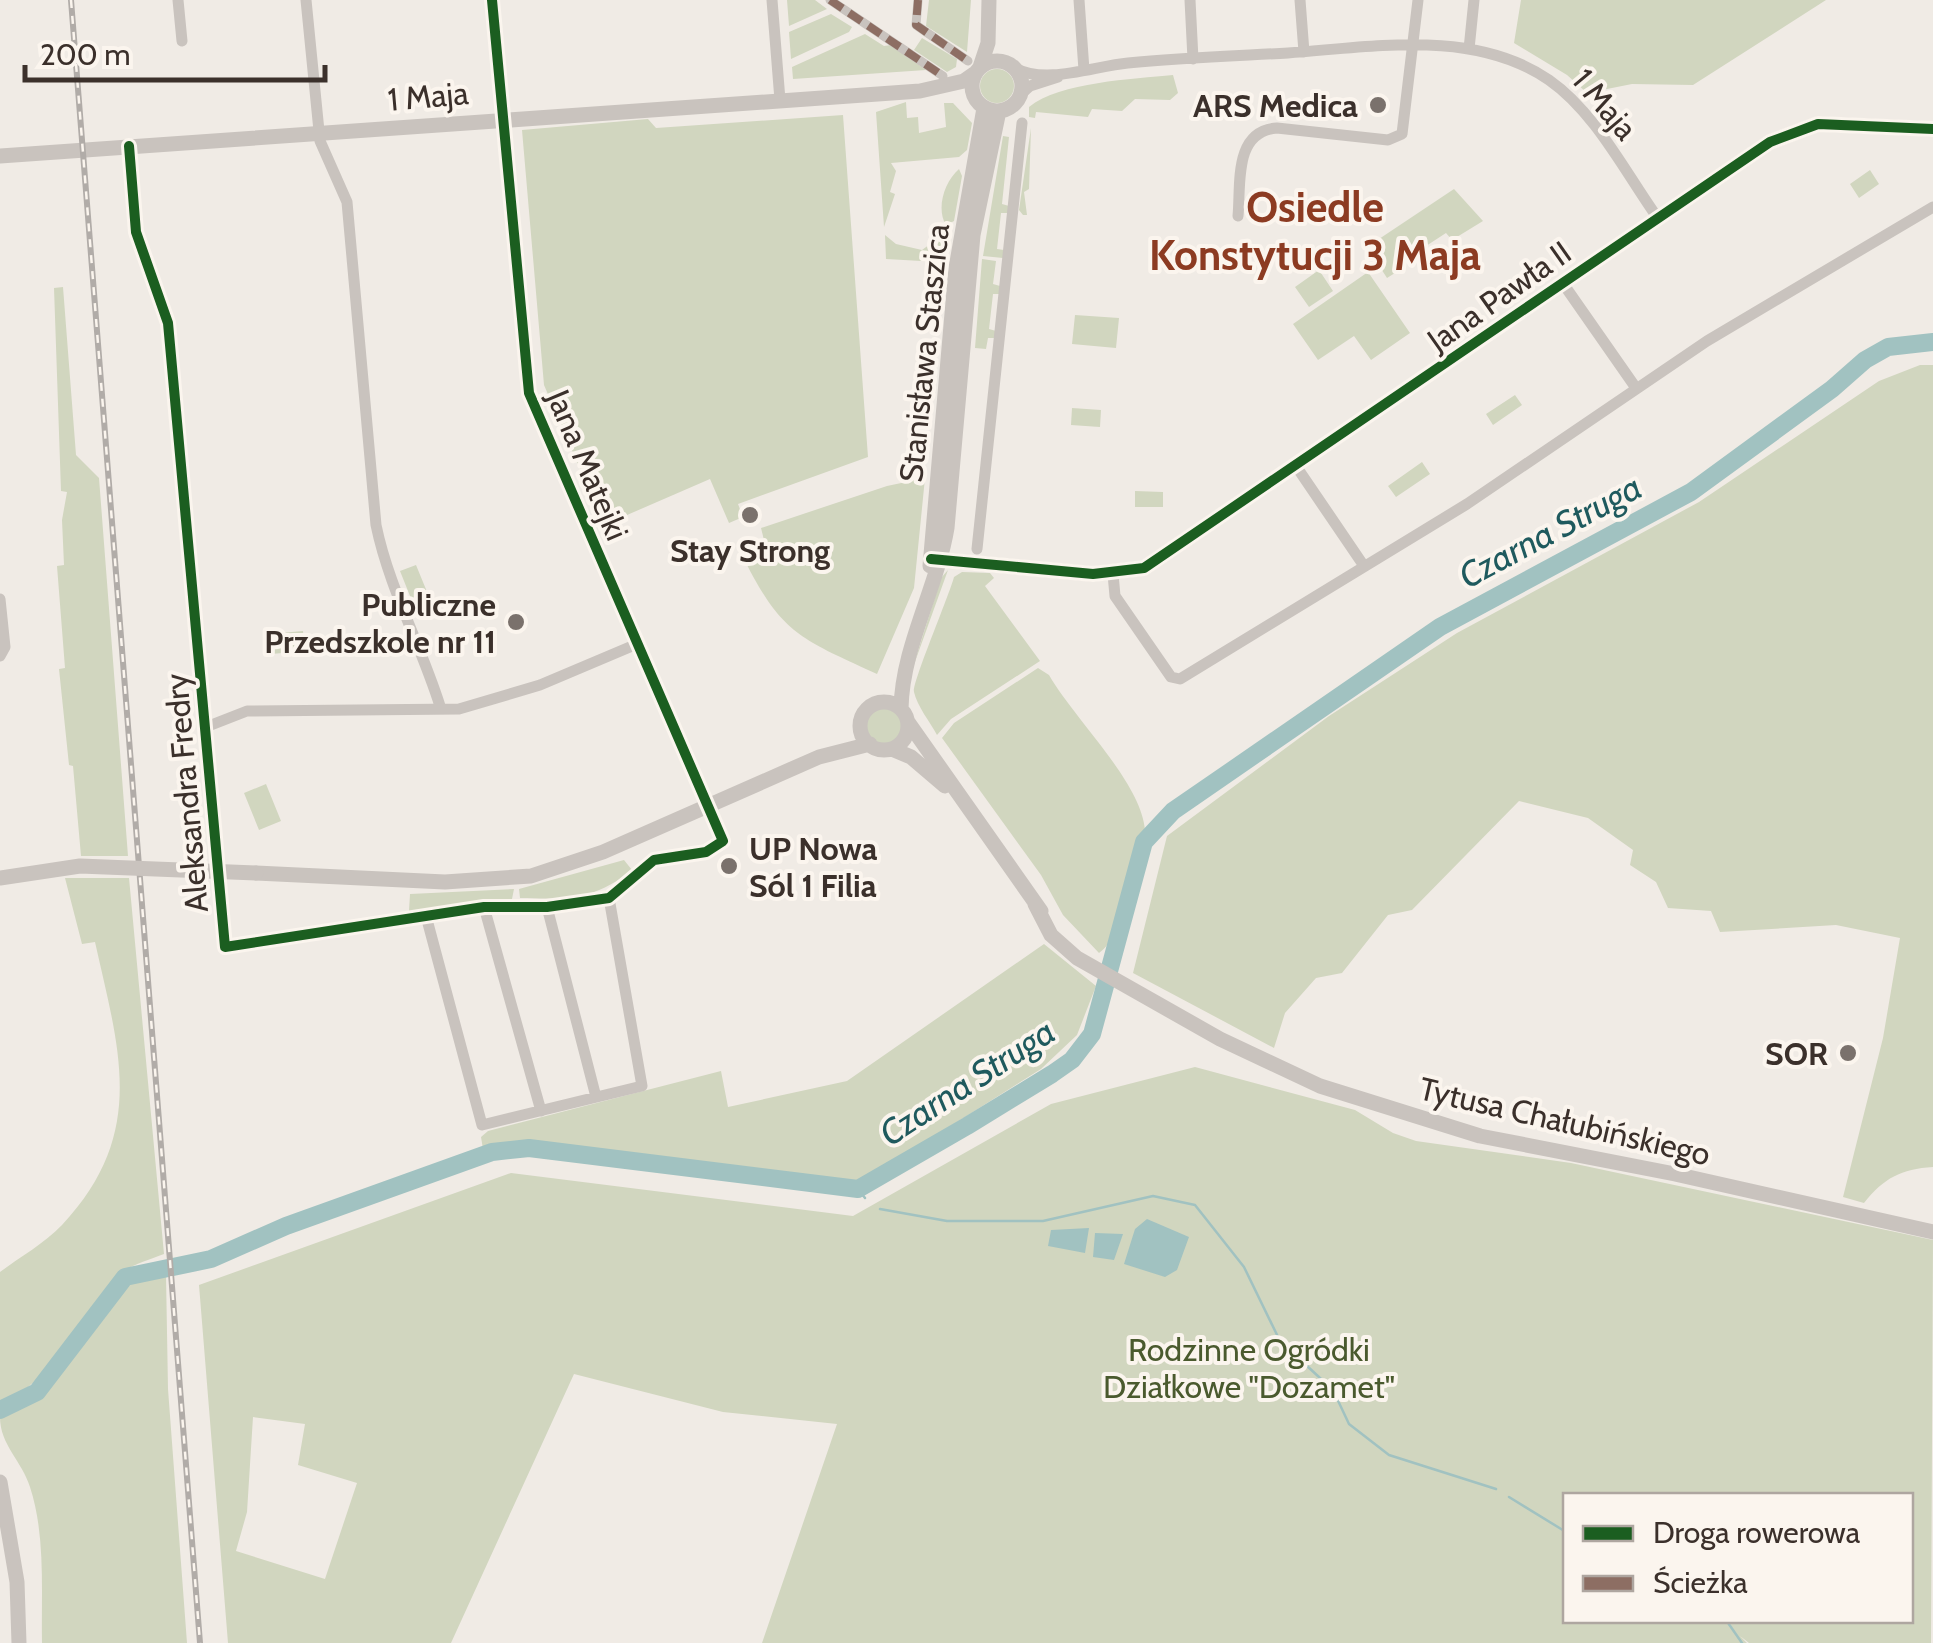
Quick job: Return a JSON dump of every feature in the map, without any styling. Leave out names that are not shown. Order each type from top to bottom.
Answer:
[{"type":"street","points":[[178,0],[182,41]]},
{"type":"street","points":[[306,0],[319,132],[347,202],[382,551],[421,644],[440,706]]},
{"type":"street","name":"Jana Matejki","points":[[492,0],[528,393],[708,808]]},
{"type":"street","points":[[772,0],[780,100]]},
{"type":"street","points":[[830,0],[943,76]]},
{"type":"street","points":[[918,0],[916,25],[974,67]]},
{"type":"street","points":[[1078,71],[1079,0]]},
{"type":"street","points":[[1190,0],[1193,58]]},
{"type":"street","points":[[1300,0],[1304,52]]},
{"type":"street","points":[[1238,216],[1243,154],[1260,132],[1277,128],[1398,138],[1404,130],[1418,0]]},
{"type":"street","points":[[1469,49],[1474,0]]},
{"type":"street","points":[[990,6],[1010,65],[1022,81],[1020,95],[1012,106],[987,106],[972,88],[974,67],[986,55],[990,6]]},
{"type":"street","name":"1 Maja","points":[[1010,65],[1032,74],[1193,58],[1414,45],[1469,49],[1520,63],[1564,92],[1588,118],[1657,218]]},
{"type":"street","points":[[974,67],[992,61],[1010,65]]},
{"type":"street","name":"1 Maja","points":[[920,91],[964,81],[974,67]]},
{"type":"street","name":"1 Maja","points":[[1020,95],[1030,86],[1078,71]]},
{"type":"street","name":"1 Maja","points":[[0,156],[503,117],[920,91],[965,94],[987,106]]},
{"type":"street","name":"Stanisława Staszica","points":[[881,702],[912,647],[936,559],[956,268],[987,106]]},
{"type":"street","points":[[977,548],[1022,123]]},
{"type":"street","name":"Jana Pawła II","points":[[1113,574],[1137,570],[1162,558],[1770,142],[1800,128],[1827,123],[1933,128]]},
{"type":"street","name":"Aleksandra Fredry","points":[[129,146],[136,232],[168,323],[224,947],[484,907],[547,907],[609,898]]},
{"type":"street","points":[[936,559],[1113,574],[1116,596],[1177,680],[1466,504],[1636,388],[1933,207]]},
{"type":"street","points":[[1562,282],[1636,388]]},
{"type":"street","points":[[1296,466],[1364,566]]},
{"type":"street","points":[[0,599],[5,646],[0,656]]},
{"type":"street","points":[[206,727],[246,711],[440,706],[460,709],[498,700],[637,644]]},
{"type":"street","name":"Stanisława Staszica","points":[[905,716],[912,647]]},
{"type":"street","points":[[0,878],[80,866],[503,880],[582,861],[818,756],[870,744],[892,749],[906,737],[905,716],[881,702],[868,709],[861,722],[818,756]]},
{"type":"street","name":"Tytusa Chałubińskiego","points":[[905,716],[1063,948],[1283,1071],[1454,1130],[1933,1232]]},
{"type":"street","points":[[861,722],[870,744]]},
{"type":"street","name":"Tytusa Chałubińskiego","points":[[892,749],[911,756],[959,798]]},
{"type":"street","points":[[426,916],[482,1125],[642,1086],[609,898],[654,860],[714,849],[723,841],[708,808]]},
{"type":"street","points":[[484,907],[541,1111]]},
{"type":"street","points":[[547,907],[596,1097]]},
{"type":"street","points":[[0,1482],[17,1582],[19,1643]]},
{"type":"green space","points":[[787,0],[815,0],[827,9],[789,26]]},
{"type":"green space","points":[[929,0],[971,0],[967,52],[926,26]]},
{"type":"green space","points":[[1521,0],[1826,0],[1693,85],[1632,84],[1587,93],[1567,75],[1514,43]]},
{"type":"green space","points":[[831,14],[852,27],[849,32],[791,59],[789,32]]},
{"type":"green space","points":[[865,34],[884,46],[891,45],[926,70],[793,79],[792,67]]},
{"type":"green space","points":[[922,38],[957,59],[956,67],[947,72],[914,50]]},
{"type":"green space","points":[[997,69],[1009,74],[1014,86],[1009,98],[997,103],[985,98],[980,86],[985,74]]},
{"type":"green space","points":[[1173,75],[1178,93],[1170,100],[1135,99],[1122,111],[1092,109],[1088,117],[1036,112],[1035,118],[1029,117],[1029,107],[1059,92],[1098,83]]},
{"type":"green space","points":[[906,102],[907,118],[918,117],[919,133],[946,127],[944,103],[953,103],[972,123],[967,150],[959,157],[891,163],[896,171],[890,192],[895,194],[884,227],[876,112]]},
{"type":"green space","points":[[843,115],[868,457],[738,504],[743,517],[729,523],[710,479],[604,525],[544,385],[522,130],[648,119],[656,128]]},
{"type":"green space","points":[[1031,128],[1029,189],[1024,192],[1027,215],[1023,215],[1019,210]]},
{"type":"green space","points":[[1003,136],[1009,137],[1002,204],[1009,206],[1008,213],[1001,213],[997,249],[1004,250],[1003,258],[983,256]]},
{"type":"green space","points":[[959,169],[962,176],[954,221],[946,225],[943,196]]},
{"type":"green space","points":[[1870,170],[1879,184],[1859,198],[1850,184]]},
{"type":"green space","points":[[1454,189],[1483,221],[1452,240],[1446,233],[1403,261],[1406,266],[1387,278],[1367,247]]},
{"type":"green space","points":[[885,235],[896,244],[922,250],[941,236],[946,238],[945,275],[937,282],[931,276],[939,262],[886,259]]},
{"type":"green space","points":[[982,259],[996,261],[993,284],[1000,286],[1000,294],[993,294],[989,329],[996,331],[995,338],[988,338],[986,349],[975,348]]},
{"type":"green space","points":[[1319,270],[1333,291],[1309,307],[1295,287]]},
{"type":"green space","points":[[1368,272],[1410,333],[1371,360],[1354,336],[1318,360],[1293,324]]},
{"type":"green space","points":[[63,287],[76,455],[99,478],[128,856],[81,856],[73,766],[69,765],[59,669],[65,668],[57,566],[64,565],[62,520],[67,492],[61,491],[54,288]]},
{"type":"green space","points":[[1075,315],[1119,318],[1116,348],[1072,344]]},
{"type":"green space","points":[[1920,365],[1933,365],[1933,1167],[1894,1176],[1864,1203],[1843,1197],[1883,1038],[1900,938],[1836,925],[1720,932],[1711,911],[1668,908],[1656,882],[1630,865],[1633,850],[1588,818],[1519,801],[1412,910],[1388,915],[1342,973],[1316,978],[1285,1013],[1274,1048],[1133,973],[1167,836],[1329,716],[1457,633],[1699,502],[1879,381]]},
{"type":"green space","points":[[1515,395],[1522,405],[1493,425],[1486,414]]},
{"type":"green space","points":[[1072,408],[1101,410],[1100,427],[1071,425]]},
{"type":"green space","points":[[1422,462],[1430,474],[1396,497],[1388,486]]},
{"type":"green space","points":[[925,478],[914,588],[877,674],[795,631],[769,602],[742,555],[765,544],[761,528],[887,486]]},
{"type":"green space","points":[[1135,491],[1163,492],[1163,507],[1135,507]]},
{"type":"green space","points":[[416,565],[432,604],[416,611],[400,571]]},
{"type":"green space","points":[[948,570],[912,670],[941,578]]},
{"type":"green space","points":[[962,572],[990,573],[994,578],[985,586],[1040,661],[951,719],[937,735],[918,703],[915,685],[954,577]]},
{"type":"green space","points":[[303,631],[305,651],[271,654],[269,634]]},
{"type":"green space","points":[[1038,668],[1049,675],[1120,772],[1141,811],[1145,830],[1121,915],[1108,944],[1099,953],[1063,915],[1041,875],[942,738],[954,723]]},
{"type":"green space","points":[[884,708],[897,713],[902,726],[897,739],[884,744],[871,739],[866,726],[871,713]]},
{"type":"green space","points":[[266,784],[281,821],[259,830],[244,793]]},
{"type":"green space","points":[[624,860],[632,870],[592,893],[566,898],[520,898],[519,889]]},
{"type":"green space","points":[[65,878],[129,878],[164,1254],[120,1274],[33,1383],[0,1401],[0,1272],[55,1232],[89,1191],[107,1157],[117,1124],[120,1090],[112,1019],[95,942],[82,944]]},
{"type":"green space","points":[[514,889],[512,899],[409,911],[410,894]]},
{"type":"green space","points":[[1044,944],[1096,986],[1077,1035],[1041,1069],[859,1184],[529,1143],[483,1149],[481,1137],[488,1131],[721,1071],[728,1107],[847,1081]]},
{"type":"green space","name":"Rodzinne Ogródki Działkowe \"Dozamet\"","points":[[1195,1067],[1355,1110],[1393,1133],[1416,1141],[1571,1163],[1933,1240],[1931,1643],[1749,1643],[1740,1636],[1747,1643],[762,1643],[837,1424],[723,1412],[574,1374],[451,1643],[228,1643],[199,1285],[511,1173],[853,1216],[1051,1104]],"holes":[[[253,1417],[305,1424],[298,1465],[357,1483],[325,1579],[236,1551],[247,1512]]]},
{"type":"green space","points":[[166,1275],[168,1389],[187,1643],[42,1643],[42,1565],[35,1506],[26,1478],[4,1436],[0,1417],[46,1388],[117,1294],[139,1281]]},
{"type":"water","points":[[1147,1219],[1189,1237],[1177,1270],[1165,1277],[1124,1264],[1135,1229]]},
{"type":"water","points":[[1089,1228],[1085,1253],[1048,1246],[1051,1230]]},
{"type":"water","points":[[1095,1233],[1123,1234],[1114,1260],[1093,1257]]},
{"type":"waterway","name":"Czarna Struga","points":[[0,1410],[37,1392],[125,1277],[211,1259],[286,1226],[492,1152],[529,1148],[858,1189],[1072,1060],[1092,1034],[1144,842],[1173,811],[1440,627],[1691,492],[1832,389],[1865,360],[1888,347],[1933,342]]},
{"type":"waterway","points":[[858,1189],[865,1198]]},
{"type":"waterway","points":[[880,1209],[947,1221],[1043,1221],[1153,1196],[1195,1205],[1244,1267],[1280,1341],[1333,1390],[1349,1424],[1389,1455],[1496,1489]]},
{"type":"waterway","points":[[1509,1497],[1563,1530]]},
{"type":"waterway","points":[[1728,1623],[1742,1643]]},
{"type":"railway","points":[[71,0],[200,1643]]},
{"type":"marked path","points":[[830,0],[943,76]]},
{"type":"marked path","points":[[918,0],[916,25],[968,61]]},
{"type":"cycle path","points":[[129,146],[136,232],[168,323],[225,947],[484,907],[547,907],[609,898],[654,860],[706,852],[723,841],[529,393],[492,0]]},
{"type":"cycle path","points":[[931,559],[1093,574],[1144,568],[1770,142],[1818,124],[1933,129]]},
{"type":"place","name":"ARS Medica","points":[[1378,105]]},
{"type":"place","name":"Stay Strong","points":[[750,515]]},
{"type":"place","name":"Publiczne Przedszkole nr 11","points":[[516,622]]},
{"type":"place","name":"UP Nowa Sól 1 Filia","points":[[729,866]]},
{"type":"place","name":"SOR","points":[[1848,1053]]},
{"type":"district","name":"Osiedle Konstytucji 3 Maja","points":[[1315,231]]}]
